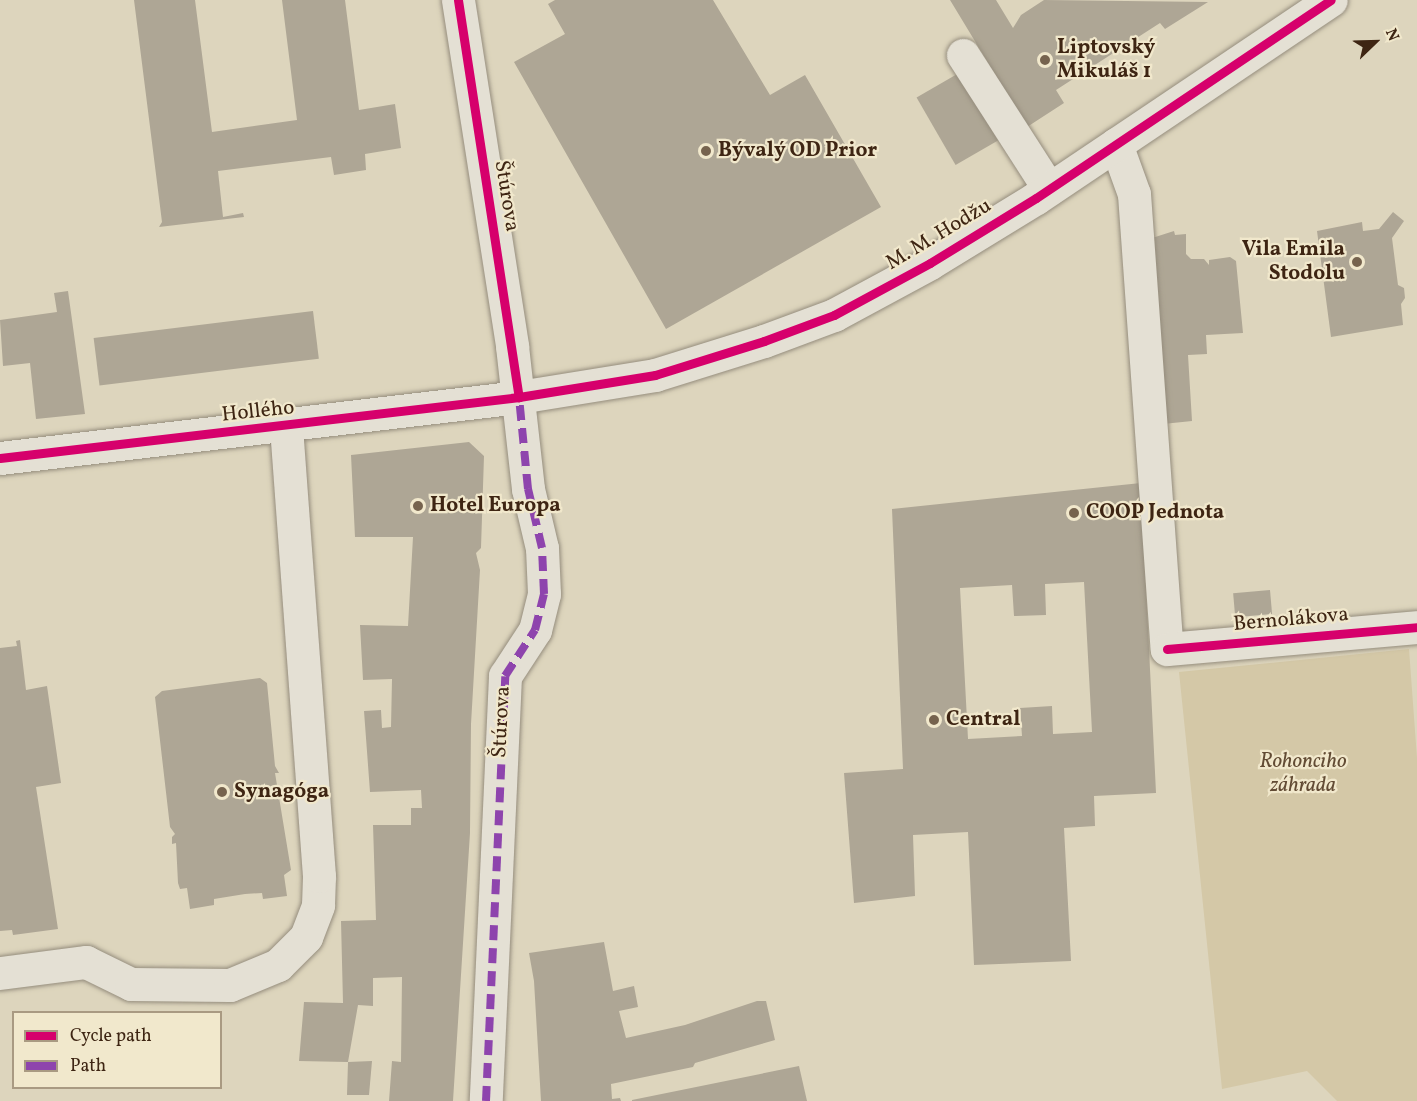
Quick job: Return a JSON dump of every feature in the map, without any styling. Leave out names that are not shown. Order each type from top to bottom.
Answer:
[{"type":"street","name":"Štúrova","points":[[458,0],[519,397],[528,489],[542,548],[544,594],[535,630],[505,676],[486,1101]]},
{"type":"street","name":"M. M. Hodžu","points":[[519,397],[655,375],[834,315],[930,263],[1049,189],[1327,1]]},
{"type":"street","points":[[963,55],[1049,189]]},
{"type":"street","name":"Bernolákova","points":[[1116,144],[1134,194],[1167,649],[1417,627]]},
{"type":"street","name":"Hollého","points":[[0,458],[286,427],[519,397]]},
{"type":"street","points":[[0,973],[86,962],[131,984],[230,986],[278,965],[306,937],[318,905],[319,876],[286,427]]},
{"type":"green space","name":"Rohonciho záhrada","points":[[1409,649],[1417,758],[1417,1101],[1337,1101],[1307,1071],[1222,1089],[1179,672]]},
{"type":"building","points":[[134,0],[195,0],[212,132],[297,120],[282,0],[345,0],[359,110],[395,104],[401,148],[365,154],[366,170],[334,175],[331,157],[218,171],[223,217],[243,213],[244,217],[159,227],[162,222]]},
{"type":"building","name":"Bývalý OD Prior","points":[[555,0],[713,0],[770,95],[805,75],[881,207],[666,329],[514,62],[565,34],[548,4]]},
{"type":"building","name":"Liptovský Mikuláš 1","points":[[950,0],[996,0],[1013,28],[1021,15],[1044,0],[1208,2],[1165,29],[1160,23],[1056,90],[1064,103],[1027,127]]},
{"type":"building","points":[[959,73],[998,141],[956,165],[917,98]]},
{"type":"building","name":"Vila Emila Stodolu","points":[[1393,212],[1404,221],[1392,238],[1398,285],[1404,288],[1405,298],[1401,304],[1403,325],[1331,337],[1317,231],[1362,222],[1363,231],[1379,229]]},
{"type":"building","points":[[1174,231],[1175,235],[1186,234],[1186,254],[1191,259],[1204,259],[1209,265],[1209,260],[1230,257],[1236,261],[1243,333],[1206,335],[1207,354],[1188,355],[1192,421],[1163,424],[1149,239]]},
{"type":"building","points":[[68,291],[85,414],[36,419],[30,363],[3,366],[0,320],[57,312],[54,293]]},
{"type":"building","points":[[313,311],[319,359],[99,386],[94,338]]},
{"type":"building","points":[[469,442],[484,456],[481,548],[476,553],[480,570],[471,724],[470,833],[453,1101],[389,1101],[392,1061],[401,1062],[402,977],[373,978],[373,1006],[358,1005],[348,1062],[299,1061],[304,1002],[343,1003],[341,921],[376,920],[373,825],[411,825],[411,808],[422,808],[421,790],[370,792],[364,711],[381,710],[382,728],[391,727],[392,679],[363,680],[360,625],[408,626],[413,537],[355,537],[351,455]]},
{"type":"building","name":"Central","points":[[1141,483],[1156,793],[1094,796],[1095,826],[1064,828],[1071,961],[974,965],[968,832],[913,835],[915,896],[854,903],[844,773],[903,769],[892,509]],"holes":[[[1084,582],[1092,732],[1053,734],[1052,706],[1020,708],[1022,736],[968,739],[960,588],[1012,585],[1014,616],[1046,615],[1045,584]]]},
{"type":"building","points":[[1270,590],[1272,614],[1235,617],[1233,593]]},
{"type":"building","points":[[20,640],[26,690],[47,686],[61,783],[36,787],[58,929],[13,935],[12,930],[0,931],[0,648],[17,646],[16,641]]},
{"type":"building","name":"Synagóga","points":[[260,678],[267,683],[275,766],[279,773],[275,773],[291,870],[284,875],[287,896],[263,899],[262,893],[245,894],[214,899],[214,905],[190,909],[187,888],[180,889],[178,883],[176,843],[172,844],[172,837],[175,834],[170,827],[155,697],[162,691]]},
{"type":"building","points":[[604,942],[613,991],[634,986],[638,1007],[619,1011],[626,1038],[685,1025],[757,1001],[766,1001],[775,1040],[695,1063],[693,1067],[611,1084],[612,1099],[620,1098],[621,1101],[541,1101],[534,981],[529,953]]},
{"type":"building","points":[[372,1061],[369,1095],[347,1095],[348,1062]]},
{"type":"building","points":[[799,1066],[807,1101],[632,1101],[632,1100]]},
{"type":"marked path","points":[[486,1101],[505,676],[535,630],[544,594],[542,548],[528,489],[519,397]]},
{"type":"cycle path","points":[[458,0],[519,397]]},
{"type":"cycle path","points":[[0,458],[519,397],[655,375],[764,341],[834,315],[930,263],[1036,198],[1331,0]]},
{"type":"cycle path","points":[[1167,649],[1417,627]]},
{"type":"place","name":"Liptovský Mikuláš 1","points":[[1045,60]]},
{"type":"place","name":"Bývalý OD Prior","points":[[706,151]]},
{"type":"place","name":"Vila Emila Stodolu","points":[[1357,262]]},
{"type":"place","name":"Hotel Europa","points":[[418,506]]},
{"type":"place","name":"COOP Jednota","points":[[1074,513]]},
{"type":"place","name":"Central","points":[[934,720]]},
{"type":"place","name":"Synagóga","points":[[222,792]]}]
